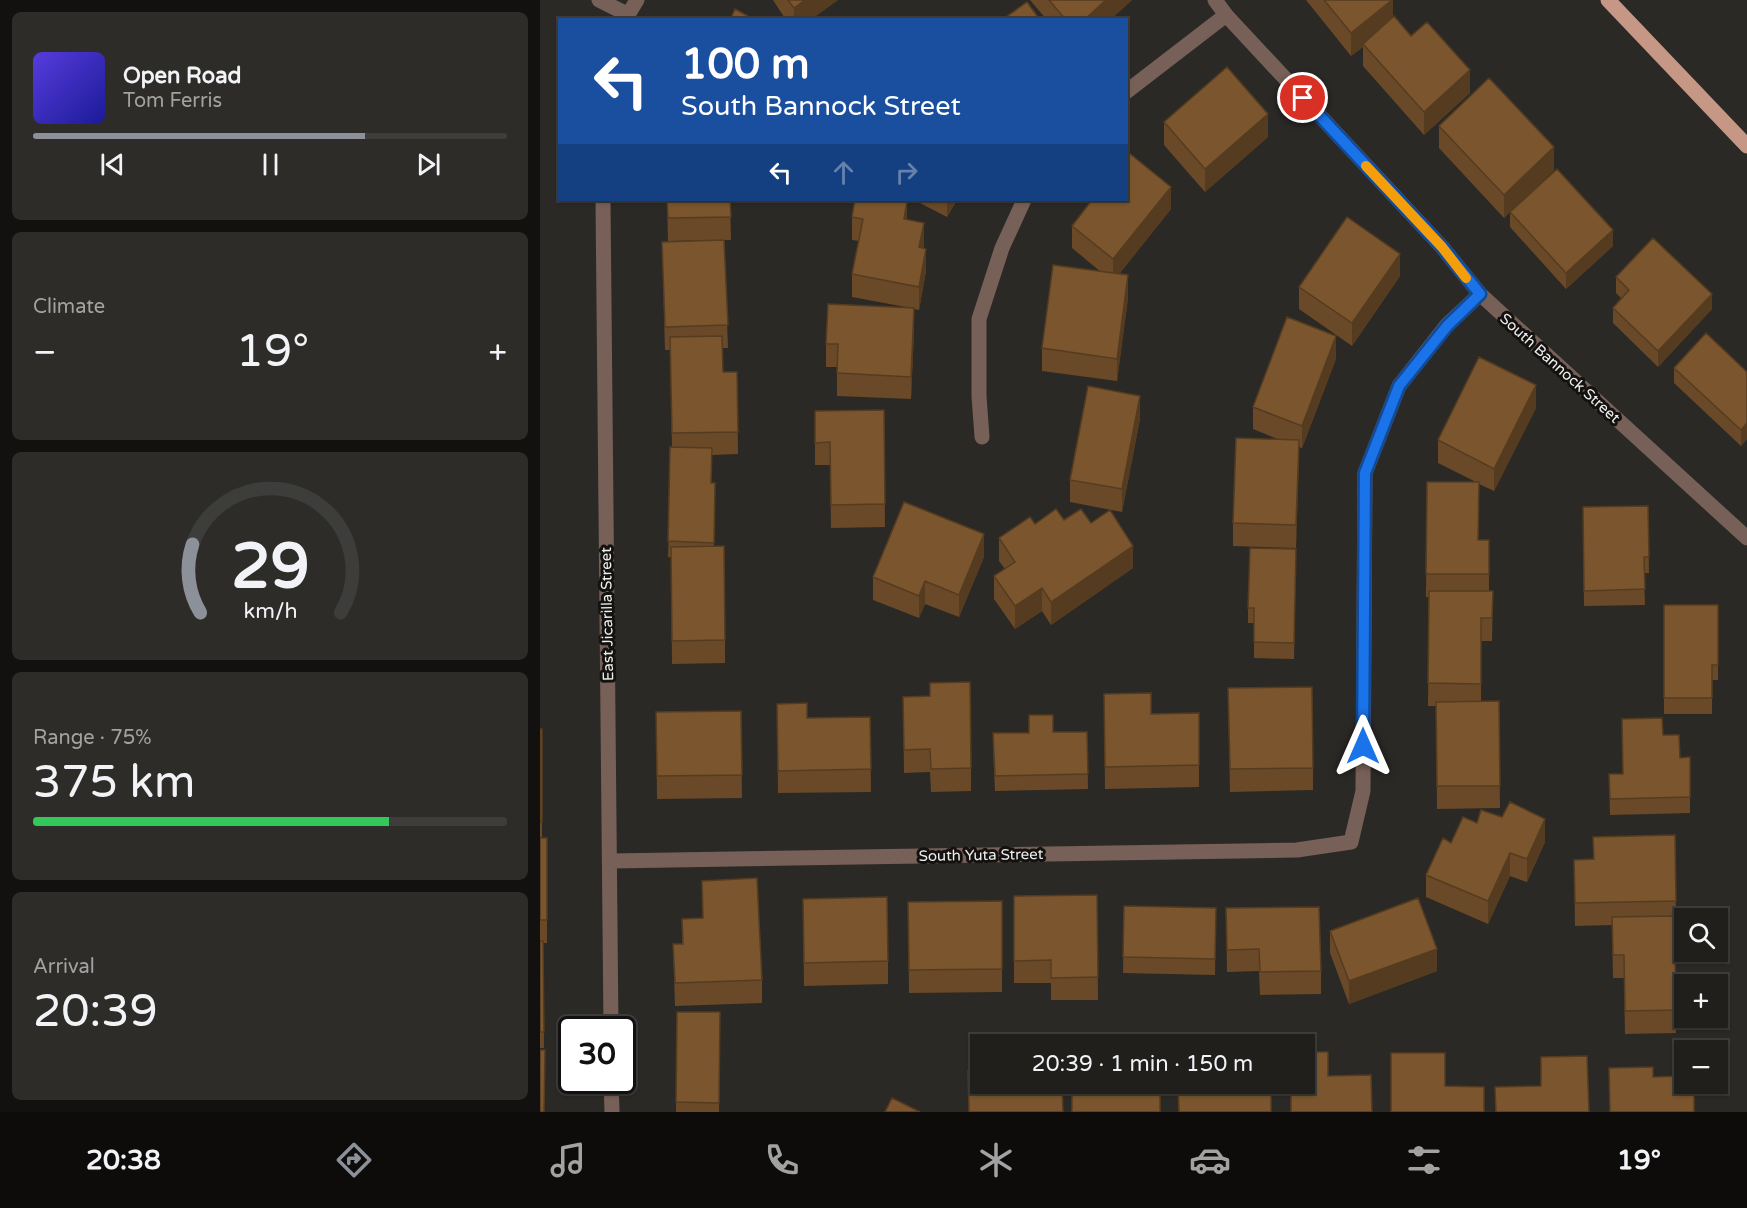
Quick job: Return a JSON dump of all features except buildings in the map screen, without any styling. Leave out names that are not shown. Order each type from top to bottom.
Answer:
[{"type":"main road","points":[[1608,0],[1747,146]]},
{"type":"street","points":[[599,0],[626,17],[637,0]]},
{"type":"street","name":"South Bannock Street","points":[[1215,0],[1226,15],[1442,247],[1480,294],[1747,538]]},
{"type":"street","points":[[1128,90],[1226,15]]},
{"type":"street","name":"East Jicarilla Street","points":[[603,201],[611,1016]]},
{"type":"street","points":[[982,437],[979,396],[979,319],[1002,248],[1024,201]]},
{"type":"street","name":"South Yuta Street","points":[[610,861],[1297,850],[1351,842],[1363,791],[1365,473],[1399,386],[1447,326],[1480,294]]},
{"type":"street","points":[[611,1094],[612,1112]]},
{"type":"slow traffic","points":[[1366,166],[1442,247],[1466,278]]},
{"type":"route","points":[[1303,98],[1442,247],[1480,294],[1447,326],[1399,386],[1365,473],[1363,746]]}]
